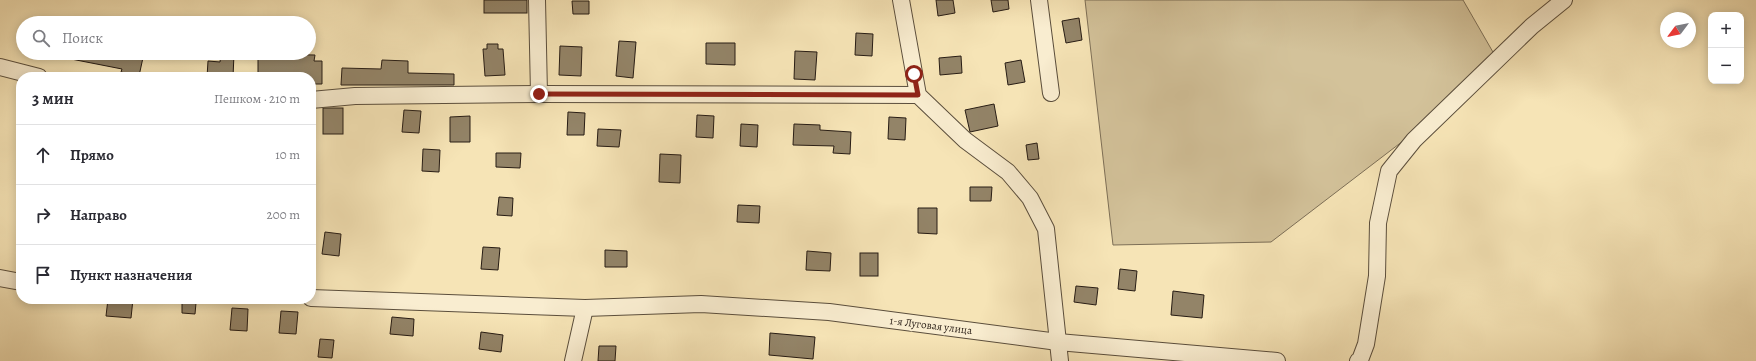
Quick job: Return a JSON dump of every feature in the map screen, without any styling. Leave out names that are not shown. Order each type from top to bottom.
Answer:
[{"type":"street","points":[[538,0],[539,94]]},
{"type":"street","points":[[901,0],[918,95],[965,140],[1008,172],[1030,198],[1046,229],[1060,361]]},
{"type":"street","points":[[1040,0],[1051,93]]},
{"type":"street","points":[[1359,361],[1366,344],[1377,276],[1378,223],[1389,172],[1420,134],[1532,26],[1564,0]]},
{"type":"street","points":[[0,67],[20,72]]},
{"type":"street","points":[[316,100],[355,96],[539,94],[918,95]]},
{"type":"street","points":[[0,278],[16,281]]},
{"type":"street","name":"1-я Луговая улица","points":[[316,298],[585,308],[701,304],[829,312],[1058,342],[1277,361]]},
{"type":"street","points":[[573,361],[585,308]]},
{"type":"shaded area","points":[[1085,0],[1463,0],[1501,66],[1271,242],[1113,245]]},
{"type":"building","points":[[484,0],[527,0],[527,13],[484,13]]},
{"type":"building","points":[[936,0],[953,0],[955,13],[938,16]]},
{"type":"building","points":[[991,0],[1008,0],[1009,9],[993,12]]},
{"type":"building","points":[[572,1],[589,1],[589,14],[573,14]]},
{"type":"building","points":[[1079,18],[1082,40],[1066,43],[1062,21]]},
{"type":"building","points":[[856,33],[873,34],[872,56],[855,55]]},
{"type":"building","points":[[619,41],[636,42],[633,78],[616,76]]},
{"type":"building","points":[[706,43],[735,43],[735,65],[706,64]]},
{"type":"building","points":[[487,44],[498,44],[498,49],[503,49],[505,75],[485,76],[483,49],[487,49]]},
{"type":"building","points":[[560,46],[582,47],[581,76],[559,75]]},
{"type":"building","points":[[795,51],[817,52],[815,80],[794,79]]},
{"type":"building","points":[[961,56],[962,73],[940,75],[939,58]]},
{"type":"building","points":[[76,60],[142,60],[140,72],[121,72],[122,69]]},
{"type":"building","points":[[220,60],[234,60],[233,72],[207,72],[208,61],[220,62]]},
{"type":"building","points":[[258,60],[322,61],[322,84],[316,84],[316,72],[258,72]]},
{"type":"building","points":[[382,60],[408,61],[408,73],[454,74],[454,85],[341,85],[342,68],[381,69]]},
{"type":"building","points":[[1021,60],[1025,82],[1008,85],[1005,63]]},
{"type":"building","points":[[994,104],[998,126],[970,132],[965,110]]},
{"type":"building","points":[[323,108],[343,108],[343,134],[323,134]]},
{"type":"building","points":[[404,110],[421,111],[419,133],[402,132]]},
{"type":"building","points":[[568,112],[585,113],[584,135],[567,135]]},
{"type":"building","points":[[697,115],[714,116],[713,138],[696,137]]},
{"type":"building","points":[[470,116],[470,142],[450,142],[450,117]]},
{"type":"building","points":[[889,117],[906,118],[905,140],[888,139]]},
{"type":"building","points":[[741,124],[758,125],[757,147],[740,146]]},
{"type":"building","points":[[794,124],[820,125],[820,130],[851,132],[850,154],[833,153],[834,146],[793,145]]},
{"type":"building","points":[[598,129],[621,130],[619,147],[597,146]]},
{"type":"building","points":[[1037,143],[1039,159],[1028,160],[1026,145]]},
{"type":"building","points":[[423,149],[440,150],[439,172],[422,171]]},
{"type":"building","points":[[496,153],[521,153],[520,168],[496,167]]},
{"type":"building","points":[[660,154],[681,155],[680,183],[659,182]]},
{"type":"building","points":[[970,187],[992,187],[991,201],[970,201]]},
{"type":"building","points":[[499,197],[513,198],[512,216],[497,215]]},
{"type":"building","points":[[738,205],[760,206],[759,223],[737,222]]},
{"type":"building","points":[[918,208],[937,208],[937,234],[918,233]]},
{"type":"building","points":[[325,232],[341,234],[339,256],[322,254]]},
{"type":"building","points":[[483,247],[500,248],[498,270],[481,269]]},
{"type":"building","points":[[605,250],[627,251],[627,267],[605,267]]},
{"type":"building","points":[[807,251],[831,253],[830,271],[806,270]]},
{"type":"building","points":[[860,253],[878,253],[878,276],[860,276]]},
{"type":"building","points":[[1120,269],[1137,271],[1135,291],[1118,289]]},
{"type":"building","points":[[1076,286],[1098,288],[1096,305],[1074,302]]},
{"type":"building","points":[[1173,291],[1204,295],[1202,318],[1171,315]]},
{"type":"building","points":[[107,304],[132,304],[131,318],[106,316]]},
{"type":"building","points":[[182,304],[196,304],[195,314],[182,313]]},
{"type":"building","points":[[232,308],[248,309],[247,331],[230,330]]},
{"type":"building","points":[[281,311],[298,312],[296,334],[279,333]]},
{"type":"building","points":[[392,317],[414,319],[413,336],[390,334]]},
{"type":"building","points":[[481,332],[503,335],[501,352],[479,349]]},
{"type":"building","points":[[770,333],[815,337],[813,359],[769,355]]},
{"type":"building","points":[[320,339],[334,340],[332,358],[318,357]]},
{"type":"building","points":[[599,346],[616,346],[615,361],[598,361]]},
{"type":"route","points":[[539,94],[918,95],[914,74]]}]
